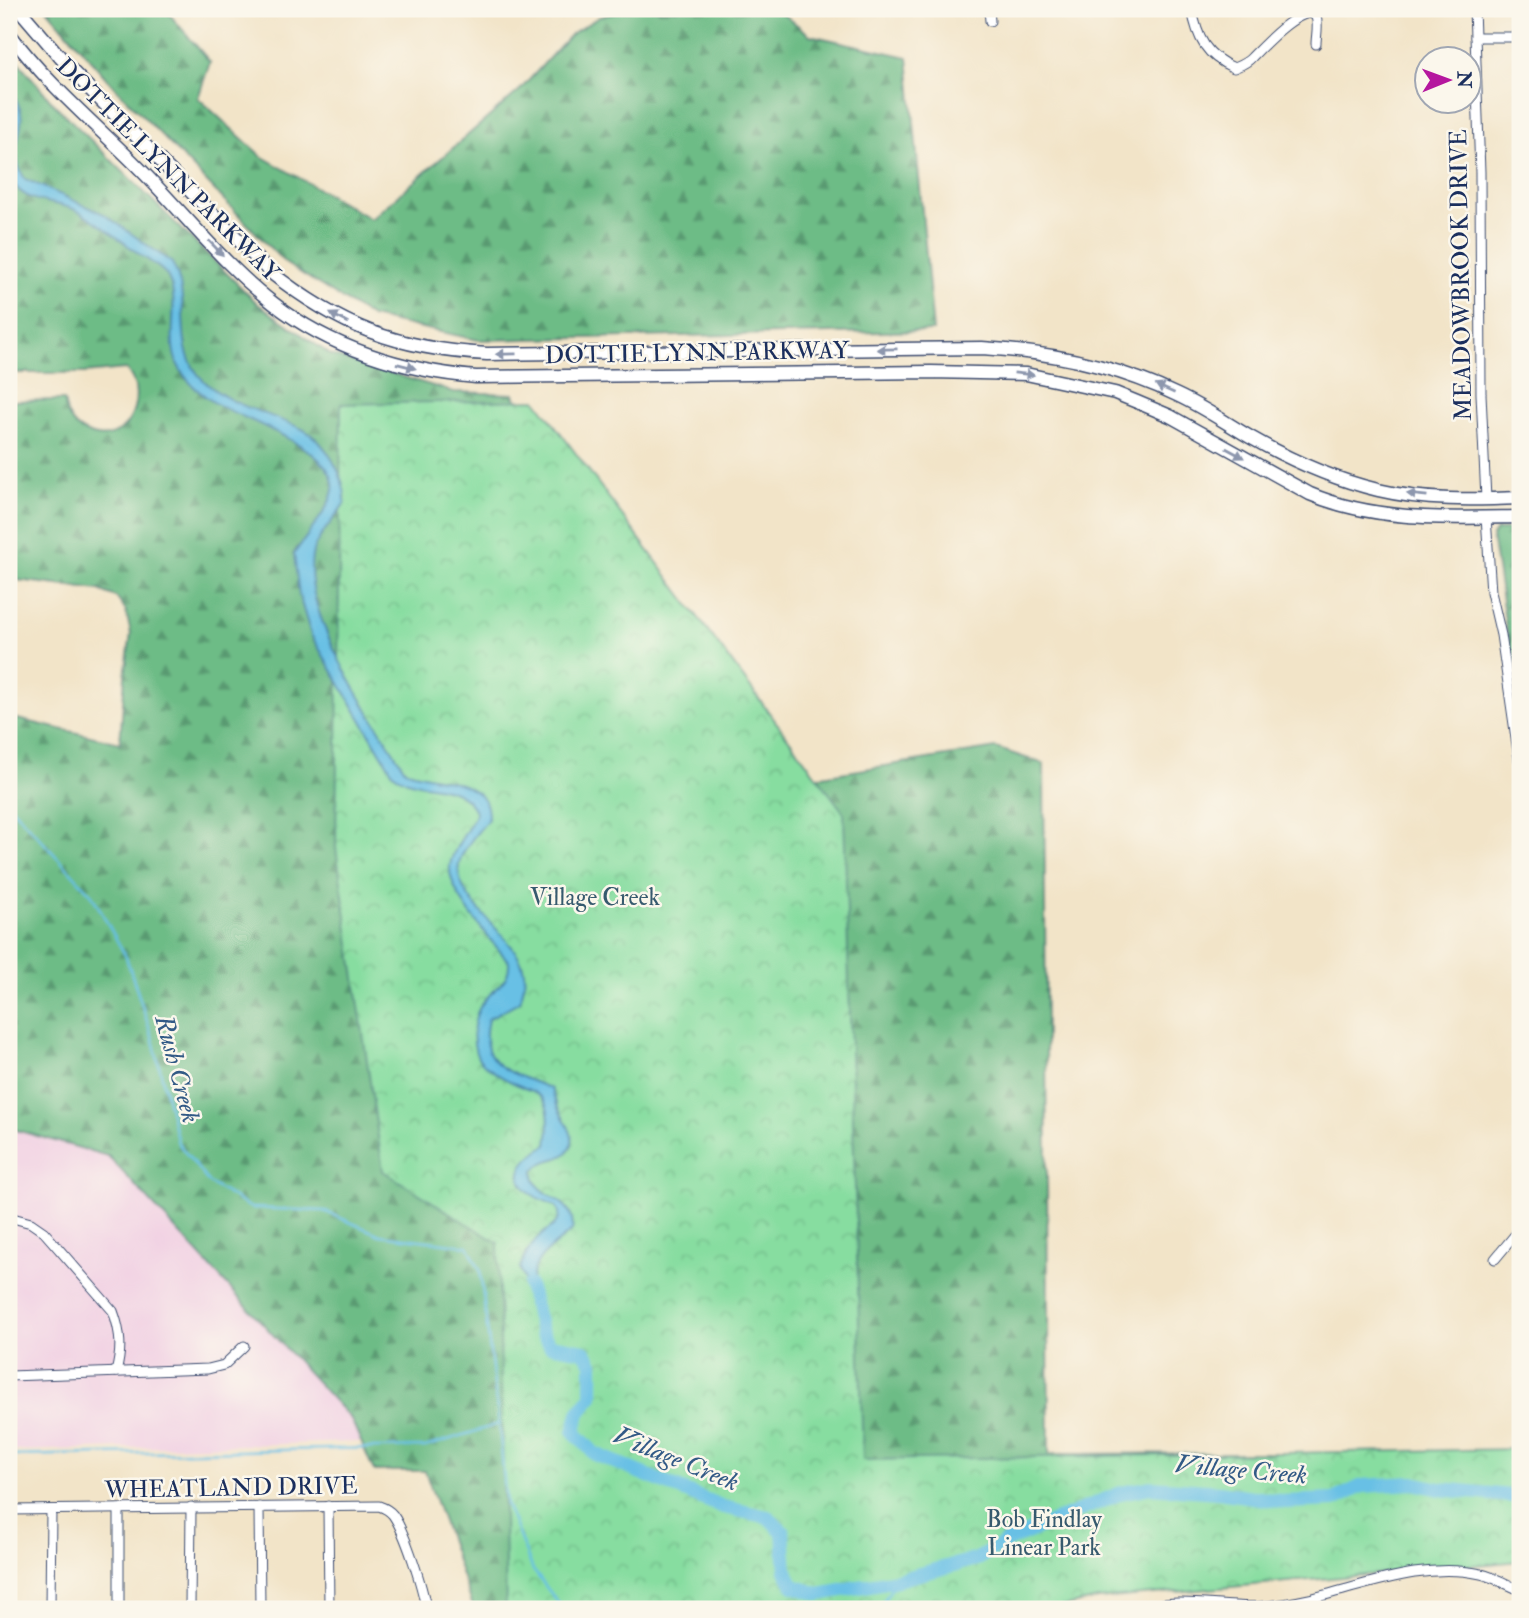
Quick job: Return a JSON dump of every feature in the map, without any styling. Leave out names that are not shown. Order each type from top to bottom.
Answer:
[{"type":"main road","name":"DOTTIE LYNN PARKWAY","points":[[19,9],[73,72],[269,271],[304,299],[339,319],[371,332],[415,345],[475,354],[1023,350],[1075,359],[1143,380],[1319,471],[1377,490],[1416,496],[1520,498]]},
{"type":"main road","name":"DOTTIE LYNN PARKWAY","points":[[9,33],[33,65],[272,303],[331,339],[415,369],[476,377],[956,372],[1026,374],[1115,393],[1170,416],[1310,494],[1332,503],[1416,517],[1520,517]]},
{"type":"main road","points":[[956,349],[956,372]]},
{"type":"main road","points":[[475,354],[476,377]]},
{"type":"main road","points":[[1416,517],[1429,513],[1471,512],[1486,499]]},
{"type":"street","points":[[989,9],[990,21]]},
{"type":"street","points":[[1192,9],[1206,50],[1218,61],[1234,68],[1251,58],[1273,32],[1302,10],[1309,9],[1315,13],[1316,44]]},
{"type":"street","name":"MEADOWBROOK DRIVE","points":[[1474,9],[1480,172],[1481,394],[1486,499]]},
{"type":"street","points":[[1475,37],[1520,37]]},
{"type":"street","points":[[1486,517],[1491,592],[1517,729],[1520,766]]},
{"type":"street","points":[[9,1217],[31,1223],[44,1232],[113,1311],[121,1345],[116,1373]]},
{"type":"street","points":[[1495,1259],[1520,1229]]},
{"type":"street","points":[[9,1376],[208,1369],[224,1365],[244,1346]]},
{"type":"street","points":[[328,1506],[329,1609]]},
{"type":"street","name":"WHEATLAND DRIVE","points":[[9,1510],[379,1506],[393,1514],[423,1591],[426,1609]]},
{"type":"street","points":[[190,1609],[191,1507]]},
{"type":"street","points":[[259,1507],[260,1609]]},
{"type":"street","points":[[120,1509],[120,1609]]},
{"type":"street","points":[[50,1609],[51,1510]]},
{"type":"street","points":[[1142,1609],[1171,1603],[1237,1608],[1267,1606],[1418,1572],[1457,1571],[1482,1574],[1520,1590]]},
{"type":"shaded area","points":[[9,1129],[108,1156],[351,1419],[361,1442],[9,1451]]},
{"type":"green space","points":[[47,9],[165,9],[210,62],[198,98],[261,156],[371,219],[521,89],[571,34],[599,17],[631,9],[777,9],[810,35],[908,57],[933,331],[478,340],[371,317],[285,263],[107,79]]},
{"type":"green space","name":"Bob Findlay Linear Park","points":[[9,51],[54,104],[258,304],[331,355],[453,392],[514,394],[557,517],[791,781],[996,748],[1044,764],[1049,1454],[1520,1452],[831,1609],[474,1609],[425,1471],[374,1471],[351,1419],[108,1156],[9,1128],[9,717],[120,743],[131,634],[126,611],[116,597],[99,590],[9,579],[9,401],[64,400],[68,415],[77,427],[90,434],[105,436],[119,431],[130,418],[136,392],[125,369],[84,373],[9,373]]},
{"type":"green space","name":"Village Creek","points":[[536,400],[844,813],[863,1460],[1520,1449],[1520,1561],[1098,1599],[1053,1609],[506,1609],[498,1243],[383,1171],[336,848],[341,404]]},
{"type":"green space","points":[[1520,529],[1520,717],[1492,536],[1496,530]]},
{"type":"water","points":[[9,91],[18,103],[21,114],[16,154],[18,166],[25,179],[104,214],[172,263],[181,293],[187,353],[203,380],[238,403],[304,430],[327,451],[342,482],[345,502],[313,551],[311,576],[327,634],[358,694],[405,770],[467,786],[476,791],[486,803],[488,819],[462,854],[459,874],[471,901],[516,952],[525,978],[520,1001],[488,1019],[488,1049],[493,1059],[512,1073],[551,1089],[572,1139],[572,1145],[564,1155],[543,1163],[534,1170],[535,1180],[540,1188],[568,1210],[572,1219],[572,1231],[546,1253],[535,1267],[531,1287],[532,1301],[520,1268],[534,1243],[556,1222],[559,1212],[555,1206],[527,1190],[520,1175],[525,1162],[547,1145],[548,1110],[536,1094],[490,1069],[476,1053],[473,1033],[477,1013],[507,975],[509,962],[463,903],[451,877],[450,866],[454,853],[476,813],[469,802],[450,790],[415,783],[393,773],[311,635],[299,595],[294,554],[331,498],[331,475],[306,449],[215,403],[185,376],[174,354],[173,292],[170,281],[161,269],[82,213],[33,199],[16,187],[9,177]]},
{"type":"waterway","name":"Rush Creek","points":[[9,805],[92,895],[126,957],[152,1036],[178,1143],[209,1183],[251,1208],[324,1211],[380,1235],[468,1246],[480,1270],[506,1504],[533,1570],[563,1609]]},
{"type":"waterway","name":"Village Creek","points":[[529,1285],[542,1333],[550,1345],[584,1351],[592,1363],[592,1396],[579,1413],[574,1432],[595,1454],[723,1507],[768,1517],[783,1532],[786,1571],[793,1586],[819,1594],[897,1580],[977,1559],[1010,1540],[1121,1493],[1151,1487],[1219,1492],[1286,1502],[1334,1500],[1362,1486],[1413,1483],[1440,1489],[1520,1495]]},
{"type":"waterway","points":[[9,1456],[425,1447],[499,1424]]},
{"type":"waterway","name":"Rush Creek","points":[[878,1609],[897,1580]]},
{"type":"waterway","name":"Rush Creek","points":[[637,1609],[680,1609]]}]
